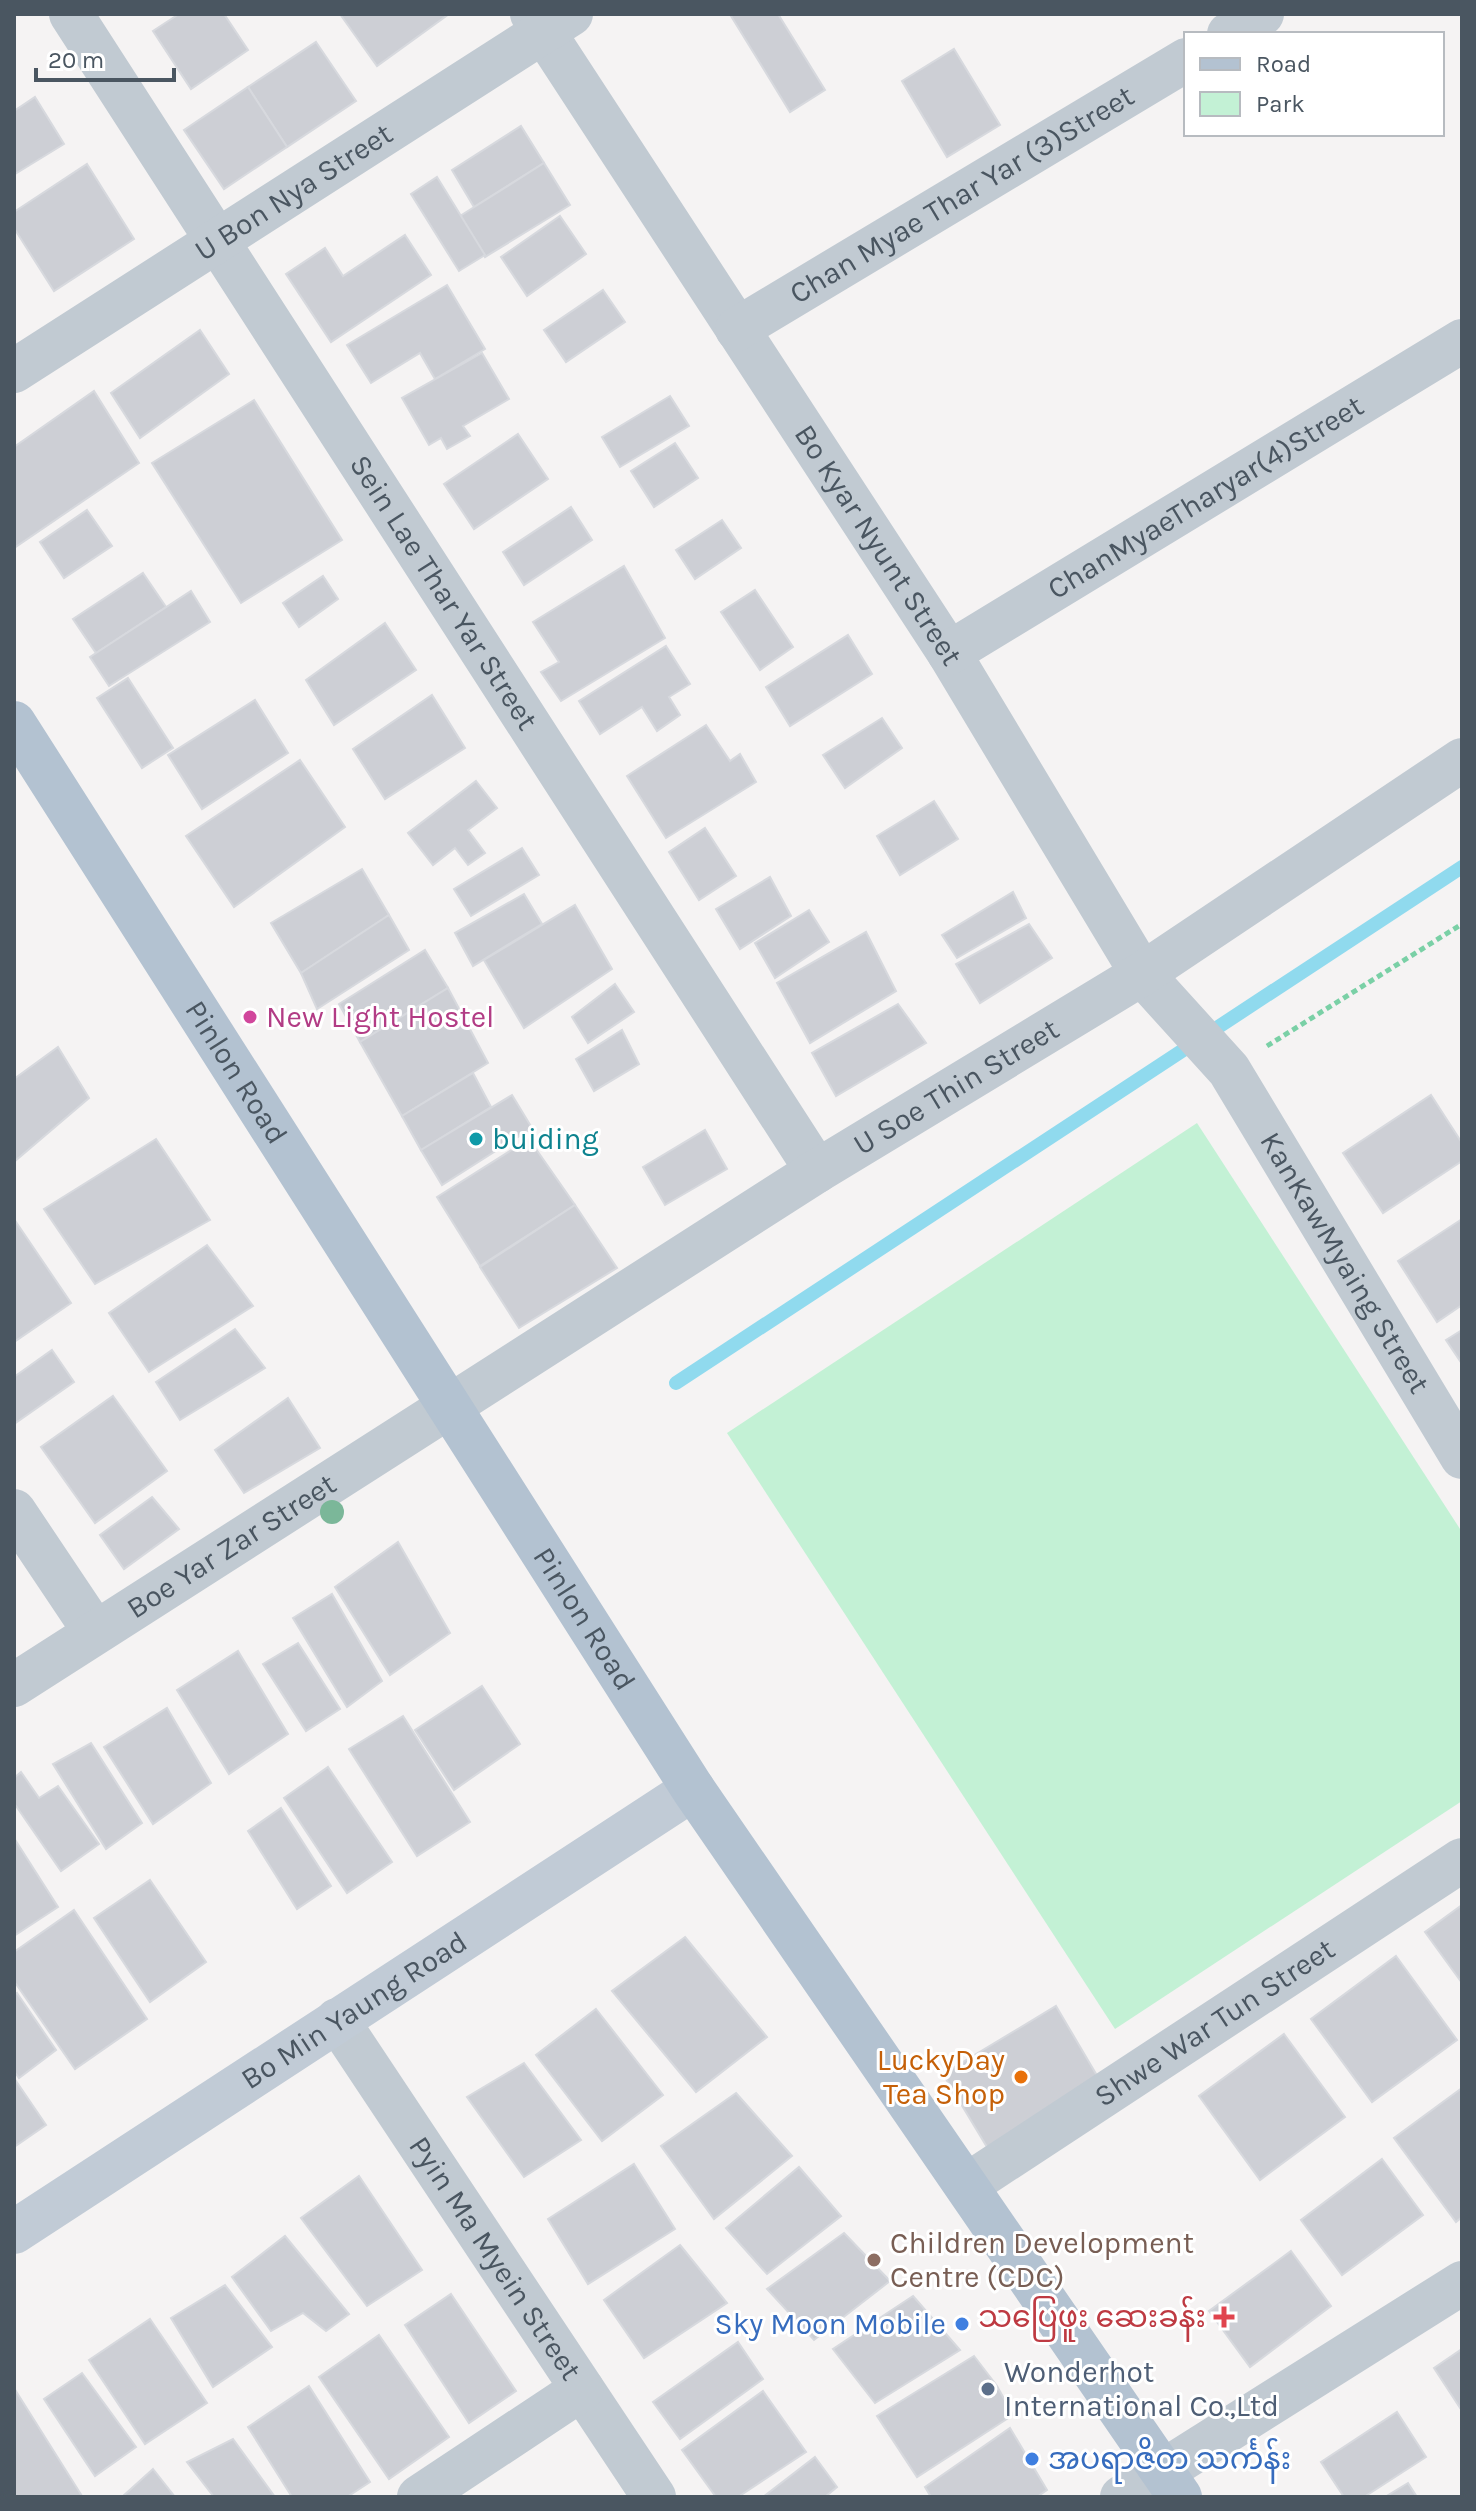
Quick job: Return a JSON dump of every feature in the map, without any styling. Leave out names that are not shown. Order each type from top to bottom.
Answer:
[{"type":"main road","name":"Pinlon Road","points":[[14,723],[693,1789],[1171,2484]]},
{"type":"street","name":"Sein Lae Thar Yar Street","points":[[71,14],[817,1171]]},
{"type":"street","points":[[1232,32],[1262,14]]},
{"type":"street","name":"U Bon Nya Street","points":[[14,371],[549,20]]},
{"type":"street","name":"Bo Kyar Nyunt Street","points":[[549,20],[737,329],[949,653],[1142,974],[1229,1070]]},
{"type":"street","name":"Chan Myae Thar Yar (3)Street","points":[[737,329],[1184,61]]},
{"type":"street","name":"ChanMyaeTharyar(4)Street","points":[[949,653],[1462,341]]},
{"type":"street","name":"U Soe Thin Street","points":[[447,1407],[817,1171],[1142,974],[1462,760]]},
{"type":"street","name":"KanKawMyaing Street","points":[[1229,1070],[1462,1457]]},
{"type":"street","name":"Boe Yar Zar Street","points":[[14,1685],[447,1407]]},
{"type":"street","points":[[14,1511],[95,1632]]},
{"type":"street","name":"Bo Min Yaung Road","points":[[14,2232],[693,1789]]},
{"type":"street","name":"Shwe War Tun Street","points":[[967,2185],[1462,1860]]},
{"type":"street","name":"Pyin Ma Myein Street","points":[[337,2020],[654,2497]]},
{"type":"street","points":[[1122,2497],[1171,2484],[1462,2283]]},
{"type":"street","points":[[419,2497],[582,2389]]},
{"type":"path","points":[[1229,1070],[1462,924]]},
{"type":"green space","points":[[1197,1123],[1462,1532],[1462,1801],[1115,2029],[727,1433]]},
{"type":"building","points":[[179,14],[224,14],[248,50],[191,89],[153,31]]},
{"type":"building","points":[[340,14],[449,14],[377,66]]},
{"type":"building","points":[[778,14],[825,90],[790,112],[731,16]]},
{"type":"building","points":[[316,42],[356,101],[287,147],[248,87]]},
{"type":"building","points":[[954,49],[1000,125],[947,157],[902,81]]},
{"type":"building","points":[[248,87],[287,147],[224,189],[184,130]]},
{"type":"building","points":[[35,97],[64,144],[15,174],[14,111]]},
{"type":"building","points":[[521,126],[544,163],[474,207],[452,170]]},
{"type":"building","points":[[544,163],[570,205],[485,257],[460,216]]},
{"type":"building","points":[[87,164],[134,239],[54,291],[14,228],[14,212]]},
{"type":"building","points":[[437,177],[485,255],[459,271],[411,194]]},
{"type":"building","points":[[560,216],[586,254],[527,296],[501,257]]},
{"type":"building","points":[[405,235],[431,275],[331,342],[286,274],[325,248],[343,276]]},
{"type":"building","points":[[447,285],[485,349],[435,379],[420,353],[371,383],[347,345]]},
{"type":"building","points":[[603,290],[625,322],[566,362],[544,330]]},
{"type":"building","points":[[200,330],[229,374],[140,438],[111,393]]},
{"type":"building","points":[[482,353],[509,399],[463,426],[470,436],[447,449],[441,438],[429,445],[402,398]]},
{"type":"building","points":[[94,391],[139,463],[14,548],[14,447]]},
{"type":"building","points":[[670,396],[689,426],[620,467],[602,437]]},
{"type":"building","points":[[254,400],[342,540],[241,603],[152,463]]},
{"type":"building","points":[[518,434],[548,479],[474,529],[444,484]]},
{"type":"building","points":[[675,443],[698,478],[654,507],[631,471]]},
{"type":"building","points":[[571,507],[592,540],[524,585],[503,552]]},
{"type":"building","points":[[87,510],[112,546],[64,578],[40,542]]},
{"type":"building","points":[[722,520],[741,548],[695,579],[676,550]]},
{"type":"building","points":[[624,566],[665,638],[561,701],[541,672],[559,662],[533,622]]},
{"type":"building","points":[[143,573],[166,607],[96,653],[73,619]]},
{"type":"building","points":[[323,576],[338,599],[299,627],[283,603]]},
{"type":"building","points":[[755,590],[793,647],[760,670],[721,612]]},
{"type":"building","points":[[191,591],[210,622],[109,686],[90,657]]},
{"type":"building","points":[[385,623],[416,670],[334,725],[306,680]]},
{"type":"building","points":[[848,635],[872,674],[790,726],[766,687]]},
{"type":"building","points":[[666,646],[690,684],[669,697],[680,715],[657,731],[642,707],[600,734],[579,701]]},
{"type":"building","points":[[128,678],[173,748],[142,768],[97,698]]},
{"type":"building","points":[[432,695],[465,748],[385,799],[353,749]]},
{"type":"building","points":[[255,700],[288,753],[202,809],[168,755]]},
{"type":"building","points":[[882,718],[902,748],[845,788],[823,755]]},
{"type":"building","points":[[706,725],[730,761],[740,754],[756,782],[666,838],[627,776]]},
{"type":"building","points":[[300,760],[345,827],[234,907],[186,836]]},
{"type":"building","points":[[476,781],[497,808],[468,830],[485,853],[468,865],[455,848],[433,865],[408,833]]},
{"type":"building","points":[[934,801],[958,839],[900,875],[877,836]]},
{"type":"building","points":[[705,828],[736,876],[699,900],[669,852]]},
{"type":"building","points":[[522,848],[539,875],[471,916],[454,889]]},
{"type":"building","points":[[362,869],[389,915],[301,973],[271,923]]},
{"type":"building","points":[[770,877],[791,916],[740,949],[716,909]]},
{"type":"building","points":[[1013,892],[1026,918],[957,958],[942,935]]},
{"type":"building","points":[[524,894],[542,924],[473,966],[455,933]]},
{"type":"building","points":[[575,905],[612,969],[524,1028],[484,960]]},
{"type":"building","points":[[809,910],[829,942],[775,978],[755,943]]},
{"type":"building","points":[[389,915],[409,950],[317,1009],[301,973]]},
{"type":"building","points":[[1029,924],[1052,958],[980,1003],[956,964]]},
{"type":"building","points":[[866,932],[896,991],[810,1043],[777,983]]},
{"type":"building","points":[[425,950],[448,988],[360,1042],[339,1004]]},
{"type":"building","points":[[615,984],[634,1012],[588,1043],[572,1017]]},
{"type":"building","points":[[448,988],[488,1063],[402,1116],[360,1042]]},
{"type":"building","points":[[898,1004],[926,1043],[836,1096],[812,1053]]},
{"type":"building","points":[[622,1030],[639,1064],[594,1091],[576,1059]]},
{"type":"building","points":[[58,1047],[89,1098],[15,1161],[14,1079]]},
{"type":"building","points":[[473,1073],[491,1107],[421,1150],[402,1116]]},
{"type":"building","name":"buiding","points":[[512,1095],[532,1128],[442,1185],[421,1150]]},
{"type":"building","points":[[1431,1095],[1462,1143],[1462,1161],[1383,1213],[1343,1153]]},
{"type":"building","points":[[705,1130],[727,1169],[665,1205],[643,1167]]},
{"type":"building","points":[[156,1139],[210,1220],[95,1284],[44,1209]]},
{"type":"building","points":[[529,1139],[575,1205],[480,1266],[437,1197]]},
{"type":"building","points":[[575,1205],[617,1268],[519,1328],[480,1267]]},
{"type":"building","points":[[14,1219],[71,1303],[14,1342]]},
{"type":"building","points":[[1462,1219],[1462,1305],[1437,1322],[1398,1261]]},
{"type":"building","points":[[207,1245],[253,1306],[149,1372],[109,1313]]},
{"type":"building","points":[[235,1329],[265,1368],[180,1420],[156,1382]]},
{"type":"building","points":[[1462,1330],[1462,1364],[1446,1340]]},
{"type":"building","points":[[52,1350],[74,1382],[14,1424],[14,1377]]},
{"type":"building","points":[[113,1396],[167,1471],[95,1523],[41,1447]]},
{"type":"building","points":[[288,1398],[320,1448],[244,1493],[215,1450]]},
{"type":"building","points":[[152,1497],[179,1529],[124,1569],[100,1535]]},
{"type":"building","points":[[398,1542],[450,1633],[390,1675],[335,1587]]},
{"type":"building","points":[[332,1594],[382,1681],[347,1707],[293,1618]]},
{"type":"building","points":[[298,1643],[340,1709],[306,1731],[263,1664]]},
{"type":"building","points":[[238,1651],[288,1734],[229,1774],[177,1690]]},
{"type":"building","points":[[482,1686],[520,1744],[454,1790],[415,1730]]},
{"type":"building","points":[[167,1708],[211,1783],[153,1824],[104,1747]]},
{"type":"building","points":[[403,1716],[470,1822],[417,1856],[349,1749]]},
{"type":"building","points":[[91,1743],[142,1823],[106,1849],[53,1764]]},
{"type":"building","points":[[328,1767],[392,1862],[347,1893],[284,1798]]},
{"type":"building","points":[[21,1772],[39,1798],[58,1786],[99,1844],[61,1871],[14,1803],[14,1778]]},
{"type":"building","points":[[281,1808],[331,1886],[297,1909],[248,1831]]},
{"type":"building","points":[[14,1838],[58,1907],[14,1936]]},
{"type":"building","points":[[150,1880],[206,1962],[150,2002],[94,1918]]},
{"type":"building","points":[[1462,1905],[1462,1983],[1425,1932]]},
{"type":"building","points":[[74,1910],[147,2019],[75,2069],[14,1981],[14,1952]]},
{"type":"building","points":[[685,1937],[767,2037],[696,2092],[612,1991]]},
{"type":"building","points":[[1396,1956],[1457,2040],[1372,2102],[1311,2019]]},
{"type":"building","points":[[17,1993],[56,2050],[19,2078],[14,2071],[14,1995]]},
{"type":"building","name":"LuckyDay Tea Shop","points":[[1056,2006],[1099,2079],[987,2147],[943,2074]]},
{"type":"building","points":[[596,2009],[663,2095],[602,2141],[536,2055]]},
{"type":"building","points":[[1284,2034],[1345,2117],[1260,2180],[1199,2096]]},
{"type":"building","points":[[524,2063],[581,2140],[524,2177],[467,2097]]},
{"type":"building","points":[[14,2078],[46,2125],[14,2147]]},
{"type":"building","points":[[1462,2088],[1462,2217],[1456,2222],[1394,2138]]},
{"type":"building","points":[[736,2093],[792,2156],[714,2219],[661,2146]]},
{"type":"building","points":[[1382,2159],[1423,2215],[1342,2275],[1301,2220]]},
{"type":"building","points":[[634,2164],[675,2229],[588,2284],[548,2219]]},
{"type":"building","points":[[799,2167],[841,2216],[767,2274],[726,2228]]},
{"type":"building","points":[[359,2176],[422,2270],[367,2306],[301,2218]]},
{"type":"building","points":[[844,2233],[890,2281],[814,2340],[767,2289]]},
{"type":"building","points":[[285,2236],[349,2314],[326,2331],[303,2313],[271,2331],[232,2277]]},
{"type":"building","points":[[680,2245],[727,2303],[644,2358],[604,2300]]},
{"type":"building","points":[[1291,2251],[1331,2306],[1250,2367],[1209,2311]]},
{"type":"building","points":[[225,2285],[272,2347],[213,2387],[171,2318]]},
{"type":"building","points":[[451,2294],[516,2391],[469,2423],[405,2325]]},
{"type":"building","points":[[913,2296],[960,2350],[875,2403],[833,2349]]},
{"type":"building","points":[[150,2319],[207,2403],[145,2444],[89,2360]]},
{"type":"building","points":[[379,2335],[449,2437],[389,2479],[319,2377]]},
{"type":"building","points":[[738,2342],[763,2379],[680,2439],[653,2402]]},
{"type":"building","points":[[1462,2349],[1462,2411],[1434,2368]]},
{"type":"building","points":[[974,2356],[997,2386],[1013,2415],[917,2477],[877,2416]]},
{"type":"building","points":[[82,2373],[136,2447],[95,2476],[44,2399]]},
{"type":"building","points":[[309,2386],[370,2482],[347,2497],[292,2497],[248,2427]]},
{"type":"building","points":[[14,2388],[82,2496],[81,2497],[14,2497]]},
{"type":"building","points":[[763,2391],[806,2452],[738,2497],[716,2497],[682,2450]]},
{"type":"building","points":[[1397,2412],[1426,2457],[1364,2497],[1344,2497],[1321,2462]]},
{"type":"building","points":[[1010,2428],[1047,2490],[1037,2497],[931,2497],[925,2487]]},
{"type":"building","points":[[233,2439],[275,2497],[214,2497],[187,2462]]},
{"type":"building","points":[[815,2457],[837,2487],[825,2497],[763,2497]]},
{"type":"building","points":[[153,2469],[175,2497],[122,2497]]},
{"type":"building","points":[[1408,2483],[1417,2497],[1385,2497]]},
{"type":"waterway","points":[[676,1383],[1462,867]]},
{"type":"place","name":"New Light Hostel","points":[[250,1017]]},
{"type":"place","name":"buiding","points":[[476,1139]]},
{"type":"place","name":"LuckyDay Tea Shop","points":[[1021,2077]]},
{"type":"place","name":"Children Development Centre (CDC)","points":[[874,2260]]},
{"type":"place","name":"သပြေဖူး ဆေးခန်း","points":[[1224,2317]]},
{"type":"place","name":"Sky Moon Mobile","points":[[962,2324]]},
{"type":"place","name":"Wonderhot International Co.,Ltd","points":[[988,2389]]},
{"type":"place","name":"အပရာဇိတ သင်္ကန်း","points":[[1032,2459]]}]
